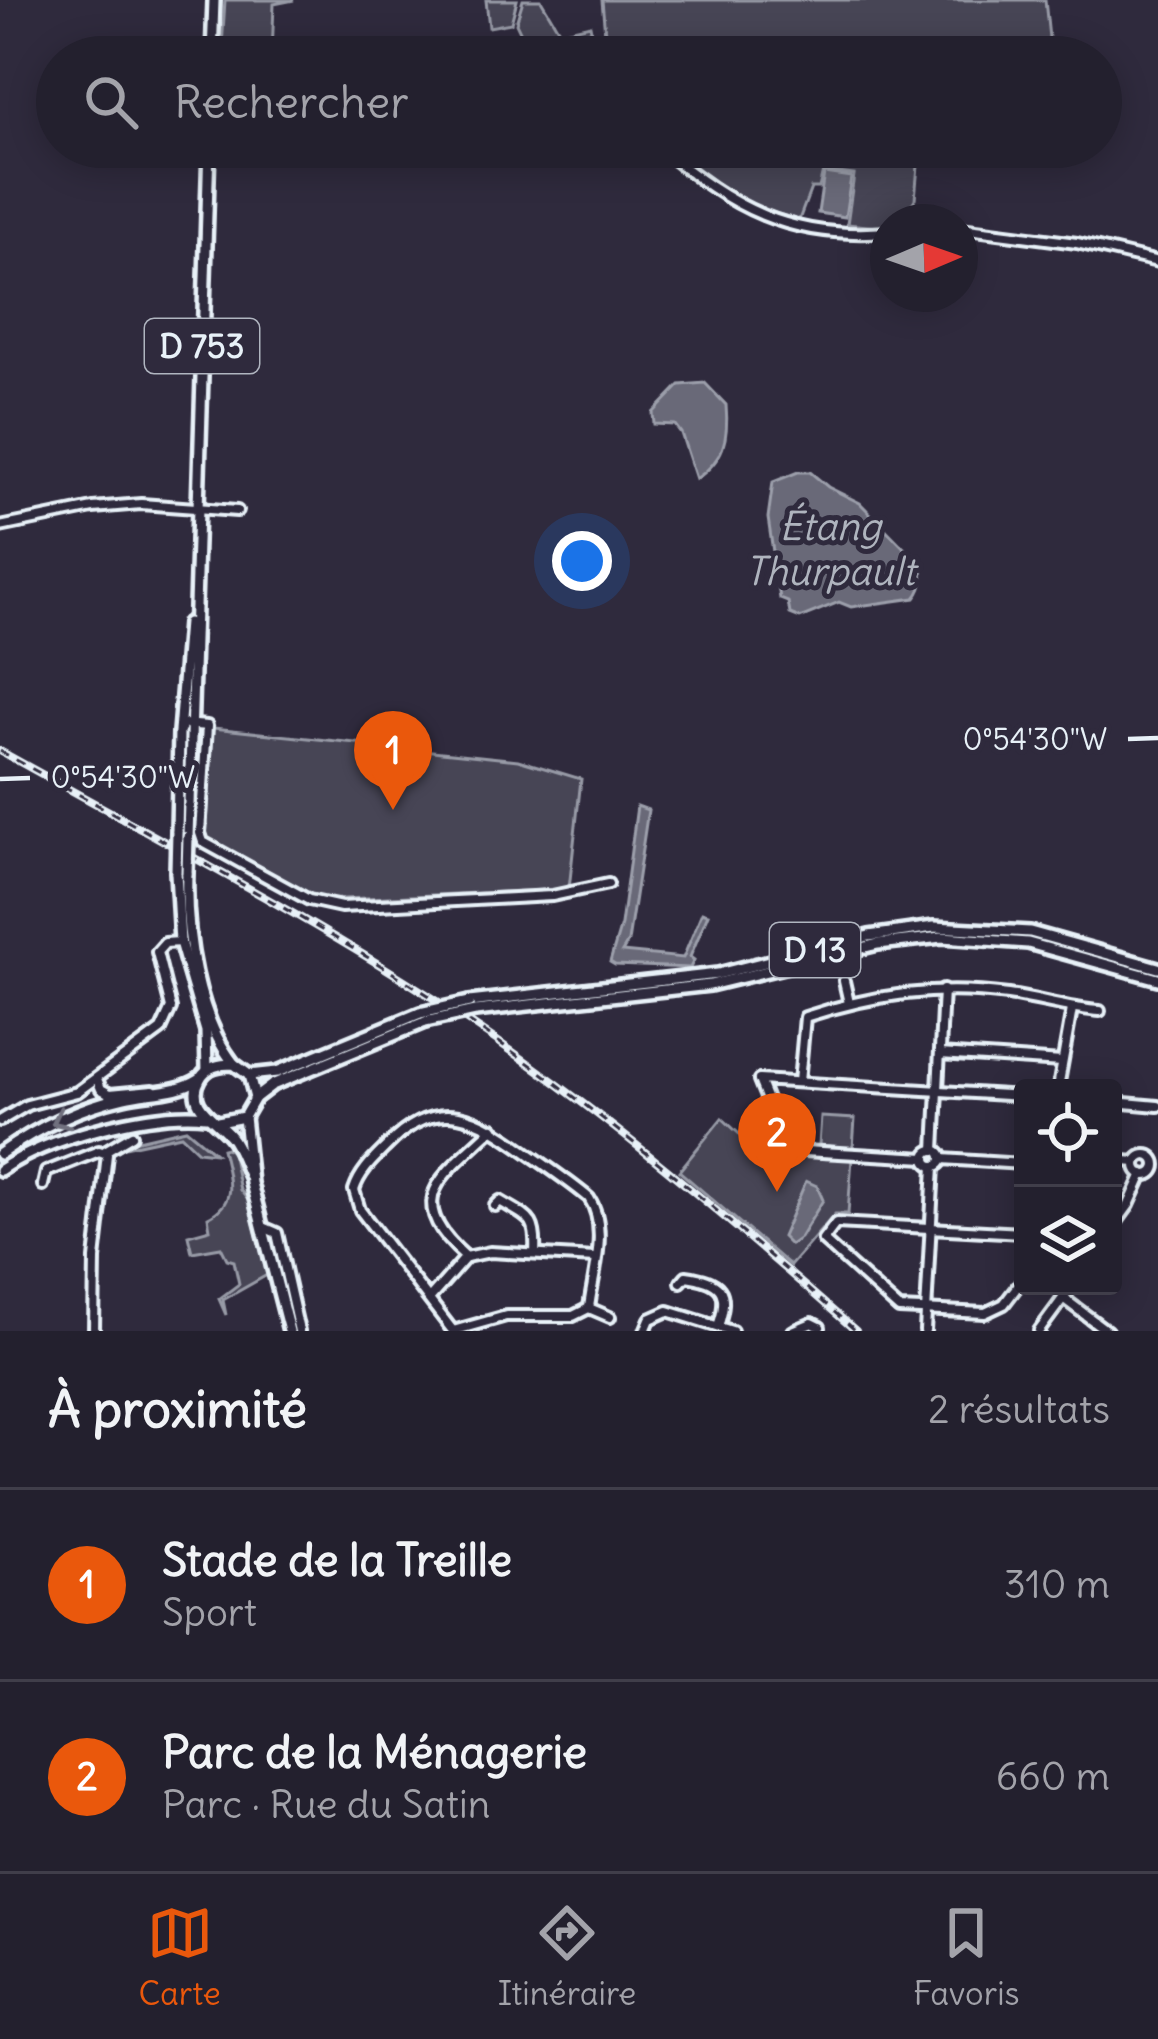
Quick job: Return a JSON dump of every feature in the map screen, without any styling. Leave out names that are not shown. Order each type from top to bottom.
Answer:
[{"type":"main road","points":[[213,36],[214,0]]},
{"type":"main road","name":"D 753","points":[[182,835],[192,724],[208,168]]},
{"type":"main road","name":"D 753","points":[[196,546],[179,732],[180,942],[206,1031],[203,1075]]},
{"type":"main road","name":"D 753","points":[[181,873],[194,960],[216,1035],[234,1064]]},
{"type":"main road","name":"D 13","points":[[249,1075],[277,1072],[423,1017],[472,1006],[718,974],[869,935],[934,927],[1030,932],[1158,968]]},
{"type":"main road","name":"D 13","points":[[472,1006],[729,982],[865,947],[942,937],[1028,943],[1158,979]]},
{"type":"main road","name":"D 13","points":[[255,1098],[288,1078],[423,1017]]},
{"type":"main road","points":[[0,1154],[70,1115],[125,1096],[184,1088],[234,1064],[249,1075],[255,1098],[244,1117],[250,1175],[289,1331]]},
{"type":"main road","points":[[203,1075],[197,1100],[231,1136],[250,1175]]},
{"type":"main road","points":[[0,1170],[44,1144],[74,1136],[160,1118],[244,1117]]},
{"type":"street","points":[[686,168],[762,218],[870,234]]},
{"type":"street","points":[[978,230],[1077,243],[1158,262]]},
{"type":"street","points":[[0,527],[93,508],[141,504],[237,511]]},
{"type":"street","points":[[179,732],[184,724],[207,726],[203,842],[309,900],[347,908],[552,896],[608,884]]},
{"type":"street","points":[[0,1121],[27,1105],[60,1099],[97,1079],[161,1030],[171,1008],[157,952],[165,943],[180,942]]},
{"type":"street","points":[[844,981],[849,1003]]},
{"type":"street","points":[[925,1331],[944,990]]},
{"type":"street","points":[[799,1082],[805,1017],[849,1003],[944,990],[1026,997],[1100,1011]]},
{"type":"street","points":[[1059,1079],[1072,1009]]},
{"type":"street","points":[[940,1054],[1062,1062]]},
{"type":"street","points":[[97,1079],[110,1094],[145,1088],[158,1091]]},
{"type":"street","points":[[1014,1095],[759,1080],[788,1150],[1014,1164]]},
{"type":"street","points":[[1122,1103],[1158,1106]]},
{"type":"street","points":[[589,1308],[598,1216],[589,1198],[493,1128],[461,1115],[421,1120],[397,1136],[356,1183],[360,1210],[453,1331],[506,1316],[573,1316],[589,1308],[610,1317]]},
{"type":"street","points":[[466,1256],[436,1224],[431,1198],[437,1184],[493,1128]]},
{"type":"street","points":[[43,1185],[52,1168],[105,1151],[133,1135]]},
{"type":"street","points":[[94,1331],[94,1259],[105,1151]]},
{"type":"street","points":[[1122,1161],[1136,1162],[1143,1155],[1155,1154],[1156,1172],[1143,1174]]},
{"type":"street","points":[[1136,1162],[1143,1174]]},
{"type":"street","points":[[1122,1215],[1143,1174]]},
{"type":"street","points":[[495,1206],[500,1201],[532,1220],[537,1229],[535,1254]]},
{"type":"street","points":[[1014,1233],[836,1223],[824,1240],[899,1309],[985,1313],[1004,1304],[1014,1291]]},
{"type":"street","points":[[262,1227],[277,1233],[299,1331]]},
{"type":"street","points":[[430,1298],[466,1256],[490,1252],[596,1258]]},
{"type":"street","points":[[681,1282],[686,1276],[720,1287],[724,1302],[718,1326]]},
{"type":"street","points":[[1039,1331],[1065,1295]]},
{"type":"street","points":[[1063,1298],[1107,1331]]},
{"type":"street","points":[[645,1328],[657,1314],[668,1311],[732,1331]]},
{"type":"street","points":[[793,1331],[812,1323],[820,1327]]},
{"type":"shaded area","points":[[225,0],[294,0],[274,4],[273,36],[223,36]]},
{"type":"shaded area","points":[[486,0],[517,0],[511,23],[489,27]]},
{"type":"shaded area","points":[[523,0],[541,0],[560,32],[590,25],[591,30],[573,36],[522,36],[516,23]]},
{"type":"shaded area","points":[[602,0],[1045,0],[1049,36],[605,36]]},
{"type":"shaded area","points":[[697,168],[918,168],[912,204],[870,204],[870,226],[847,224],[854,175],[823,171],[819,188],[811,188],[799,220],[747,205]]},
{"type":"shaded area","points":[[213,728],[518,760],[581,779],[569,889],[321,900],[206,840]]},
{"type":"shaded area","points":[[821,1117],[855,1119],[853,1148],[819,1145]]},
{"type":"shaded area","points":[[722,1118],[747,1141],[777,1143],[783,1154],[852,1158],[848,1214],[835,1214],[790,1266],[679,1171]]},
{"type":"shaded area","points":[[186,1129],[215,1153],[198,1151],[181,1135],[111,1150],[112,1146]]},
{"type":"shaded area","points":[[222,1149],[232,1152],[240,1190],[248,1200],[267,1275],[223,1300],[226,1315],[219,1299],[239,1284],[234,1261],[227,1259],[221,1247],[192,1252],[188,1235],[210,1229],[208,1217],[228,1196]]},
{"type":"water","points":[[824,173],[851,177],[845,217],[818,213]]},
{"type":"water","points":[[705,383],[726,405],[727,428],[719,456],[696,479],[681,433],[675,425],[654,424],[653,413],[680,385]]},
{"type":"water","name":"Étang Thurpault","points":[[810,472],[860,503],[916,555],[923,577],[915,598],[851,607],[839,602],[800,618],[790,614],[788,602],[780,599],[768,518],[773,482]]},
{"type":"water","points":[[637,806],[648,810],[628,942],[622,952],[683,958],[702,912],[708,914],[690,968],[610,962],[621,925]]},
{"type":"water","points":[[806,1181],[817,1186],[823,1200],[800,1238],[790,1245],[782,1237]]},
{"type":"railway","points":[[0,751],[294,914],[465,1019],[617,1130],[856,1331]]},
{"type":"place","name":"Stade de la Treille","points":[[393,810]]},
{"type":"place","name":"Parc de la Ménagerie","points":[[777,1192]]}]
